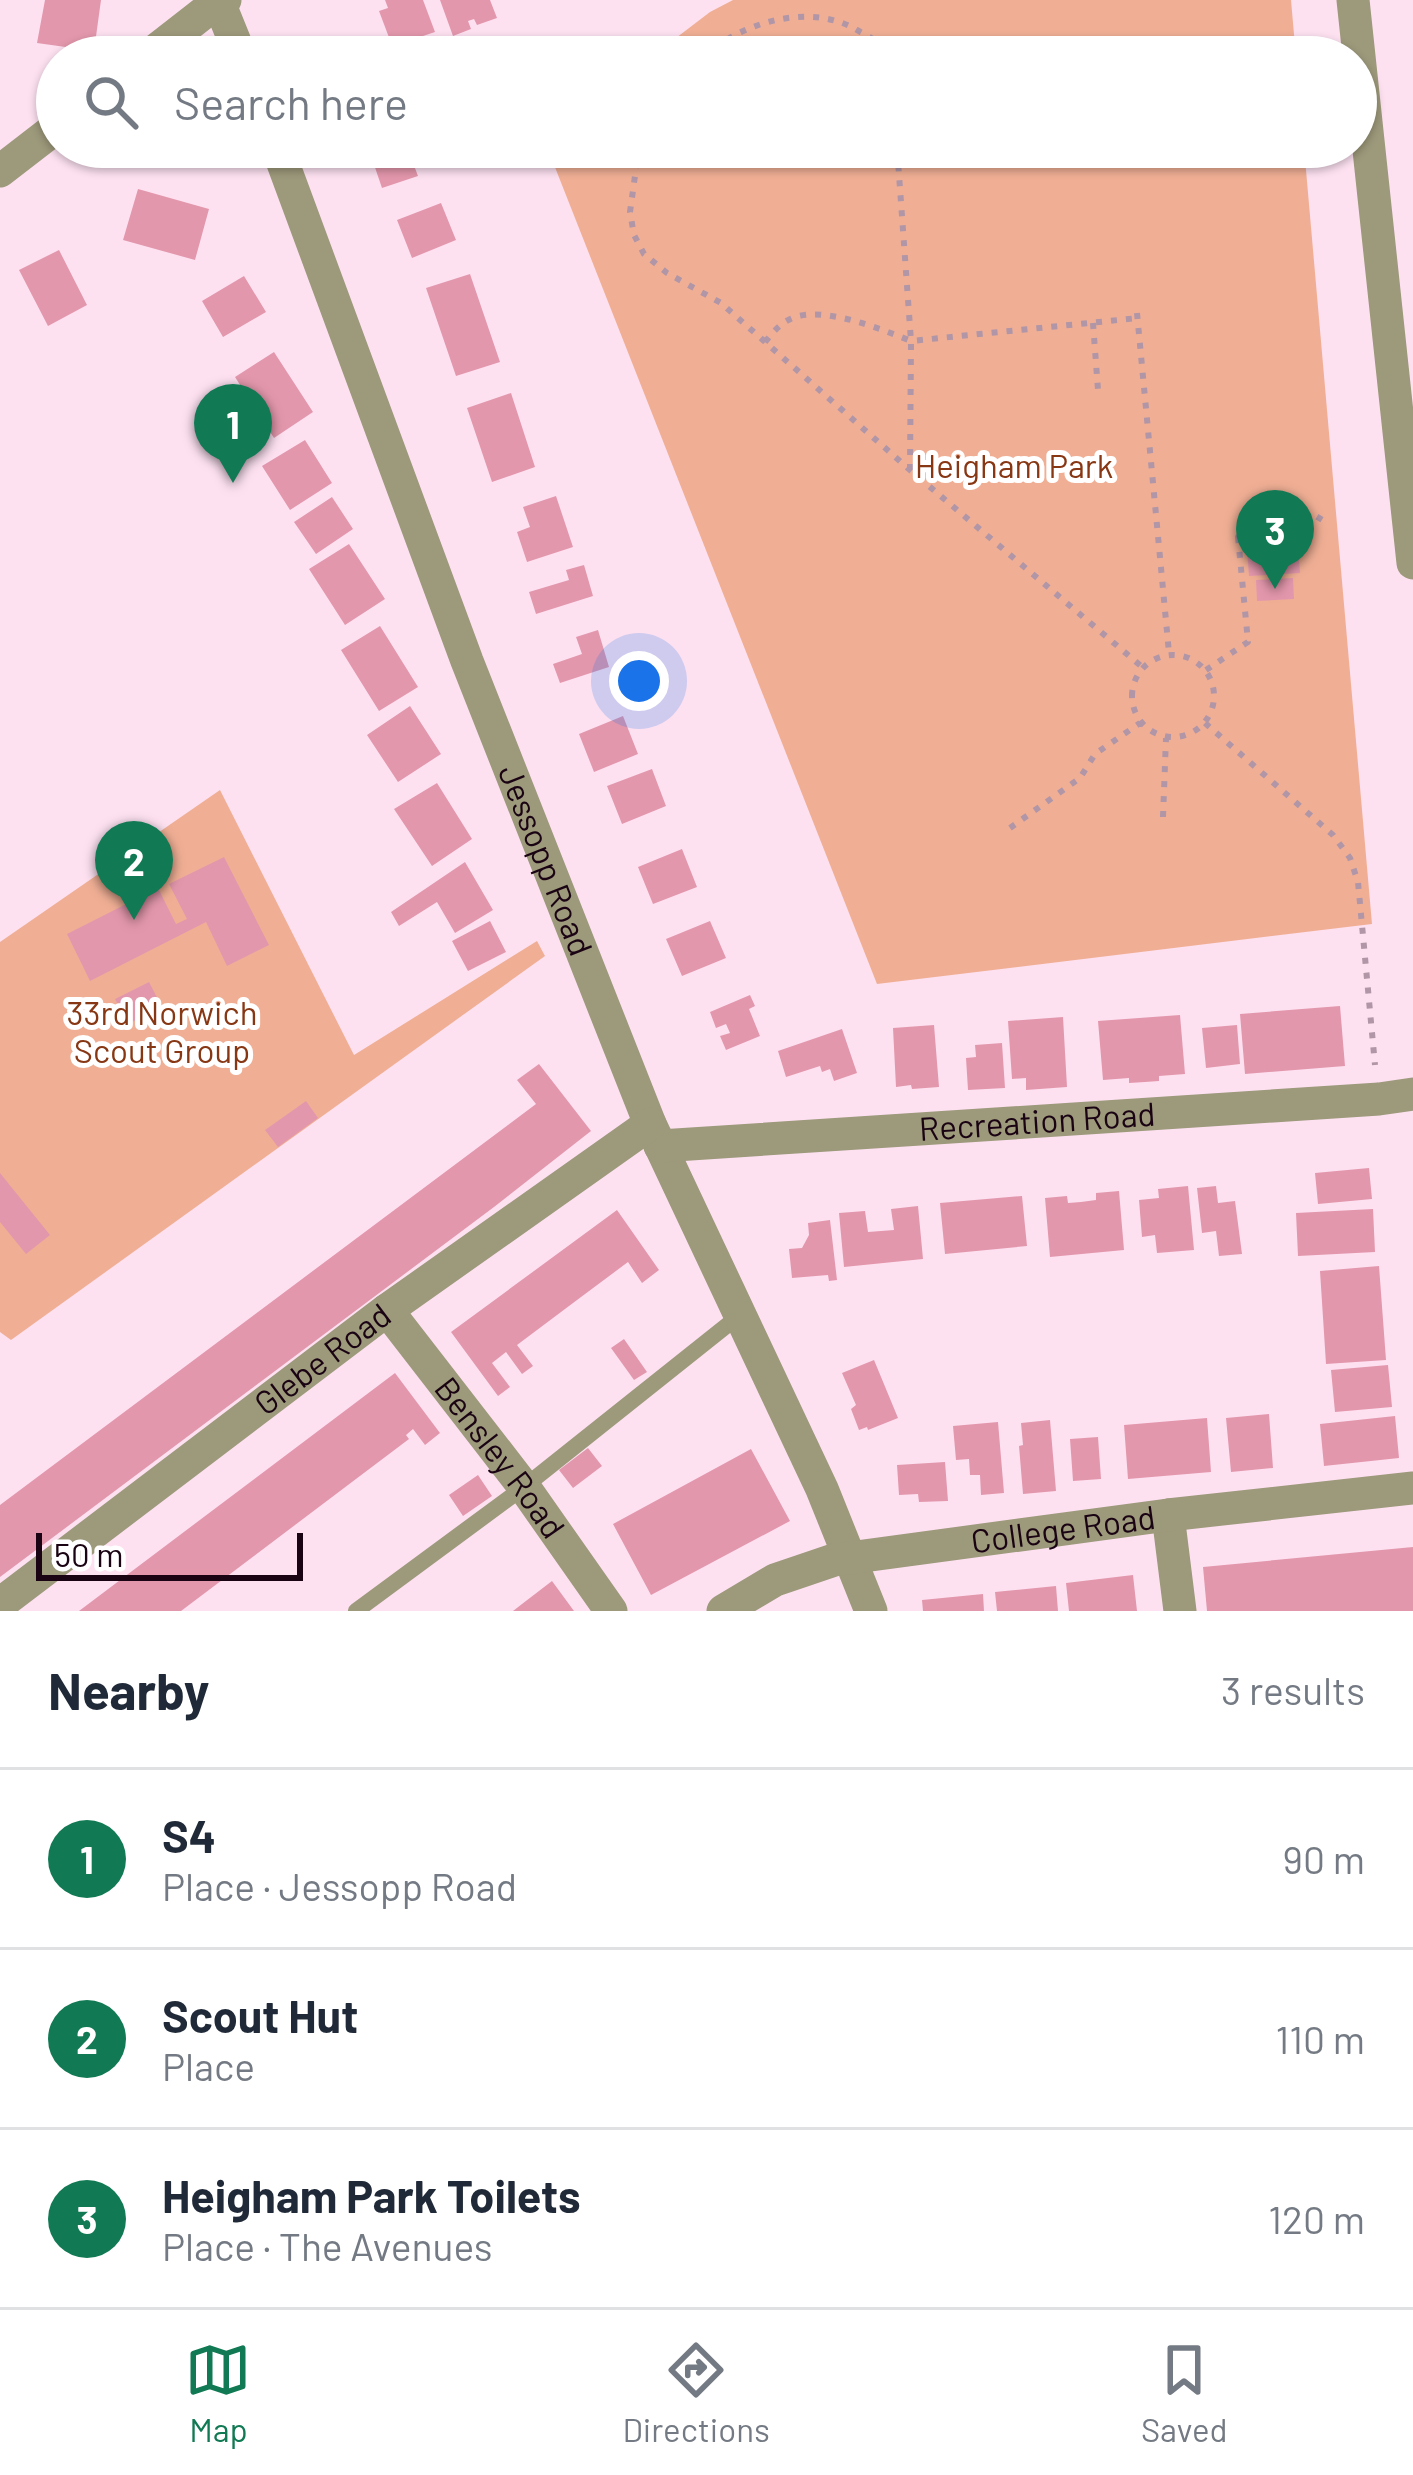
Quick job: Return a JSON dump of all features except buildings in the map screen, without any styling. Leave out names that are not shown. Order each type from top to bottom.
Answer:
[{"type":"street","points":[[1353,0],[1357,36]]},
{"type":"street","points":[[175,36],[221,1],[234,36]]},
{"type":"street","points":[[0,171],[36,143]]},
{"type":"street","name":"Jessopp Road","points":[[285,168],[466,662],[655,1135],[852,1557],[871,1611]]},
{"type":"street","points":[[1371,168],[1413,562]]},
{"type":"street","name":"Recreation Road","points":[[655,1135],[1413,1094]]},
{"type":"street","name":"Glebe Road","points":[[0,1604],[387,1310],[655,1135]]},
{"type":"street","name":"Bensley Road","points":[[387,1310],[524,1487],[611,1611]]},
{"type":"street","name":"College Road","points":[[723,1611],[775,1580],[834,1560],[1168,1514],[1413,1488]]},
{"type":"street","points":[[1168,1514],[1180,1611]]},
{"type":"lane","points":[[356,1611],[524,1487],[740,1315]]},
{"type":"path","points":[[735,36],[753,26],[796,17],[841,20],[867,36]]},
{"type":"path","points":[[636,168],[630,212],[644,254],[667,273],[721,303],[1141,666]]},
{"type":"path","points":[[899,168],[911,340],[910,470]]},
{"type":"path","points":[[765,342],[779,325],[799,315],[863,322],[911,340],[1137,315],[1169,653]]},
{"type":"path","points":[[1093,322],[1098,390]]},
{"type":"path","points":[[1206,670],[1248,642],[1238,536],[1314,527],[1322,514]]},
{"type":"path","points":[[1169,653],[1191,657],[1206,670],[1215,698],[1205,723],[1187,736],[1166,738],[1140,724],[1130,693],[1141,666],[1169,653]]},
{"type":"path","points":[[1205,723],[1333,836],[1350,858],[1358,882],[1378,1099]]},
{"type":"path","points":[[1010,828],[1080,778],[1095,754],[1140,724]]},
{"type":"path","points":[[1163,818],[1166,738]]},
{"type":"green space","points":[[733,0],[1291,0],[1294,36],[679,36]]},
{"type":"green space","name":"Heigham Park","points":[[555,168],[1306,168],[1372,924],[877,984]]},
{"type":"green space","name":"33rd Norwich Scout Group","points":[[220,790],[354,1055],[537,941],[545,956],[11,1340],[0,1332],[0,942]]},
{"type":"place","name":"S4","points":[[233,483]]},
{"type":"place","name":"Heigham Park Toilets","points":[[1275,589]]},
{"type":"place","name":"Scout Hut","points":[[134,920]]}]
